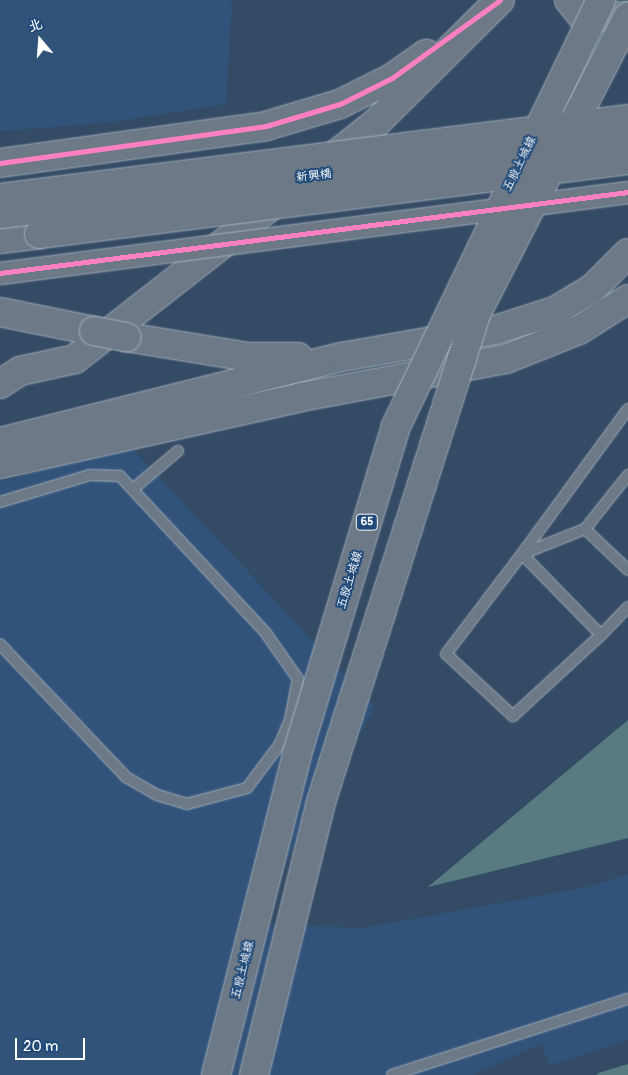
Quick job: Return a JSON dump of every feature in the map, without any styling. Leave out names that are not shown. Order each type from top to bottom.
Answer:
[{"type":"main road","points":[[0,163],[266,126],[340,104],[392,78],[500,0]]},
{"type":"main road","points":[[0,384],[20,371],[61,364],[89,350],[378,122],[500,0]]},
{"type":"main road","points":[[254,1075],[322,802],[476,314],[628,16],[583,17],[569,0]]},
{"type":"main road","name":"五股土城線","points":[[216,1075],[298,754],[396,426],[601,0]]},
{"type":"main road","name":"新興橋","points":[[0,214],[628,137]]},
{"type":"main road","name":"新興橋","points":[[0,240],[628,160]]},
{"type":"main road","points":[[1,455],[342,357],[486,332],[555,311],[593,288],[628,253]]},
{"type":"main road","points":[[1,455],[506,359],[578,330],[628,299]]},
{"type":"main road","points":[[0,312],[126,337],[248,357],[342,357]]},
{"type":"street","points":[[0,194],[628,115]]},
{"type":"street","points":[[0,273],[628,192]]},
{"type":"lane","points":[[628,409],[446,654],[513,716],[601,635],[628,607]]},
{"type":"lane","points":[[133,489],[178,451]]},
{"type":"lane","points":[[0,502],[90,475],[120,476],[265,632],[298,679],[290,720],[280,744],[247,788],[187,804],[158,796],[126,777],[0,644]]},
{"type":"lane","points":[[522,554],[585,529],[628,475]]},
{"type":"lane","points":[[585,529],[628,570]]},
{"type":"lane","points":[[522,554],[601,635]]},
{"type":"lane","points":[[392,1075],[628,999]]},
{"type":"shaded area","points":[[0,0],[232,0],[226,104],[105,123],[0,131]]},
{"type":"shaded area","points":[[129,445],[375,707],[251,924],[363,928],[588,887],[628,874],[628,1040],[550,1065],[540,1044],[473,1075],[0,1075],[0,482]]},
{"type":"green space","points":[[628,720],[628,838],[428,887]]},
{"type":"green space","points":[[628,1064],[628,1075],[597,1075],[598,1073]]},
{"type":"cycle path","points":[[0,163],[266,126],[340,104],[392,78],[500,0]]},
{"type":"cycle path","points":[[0,273],[628,192]]}]
